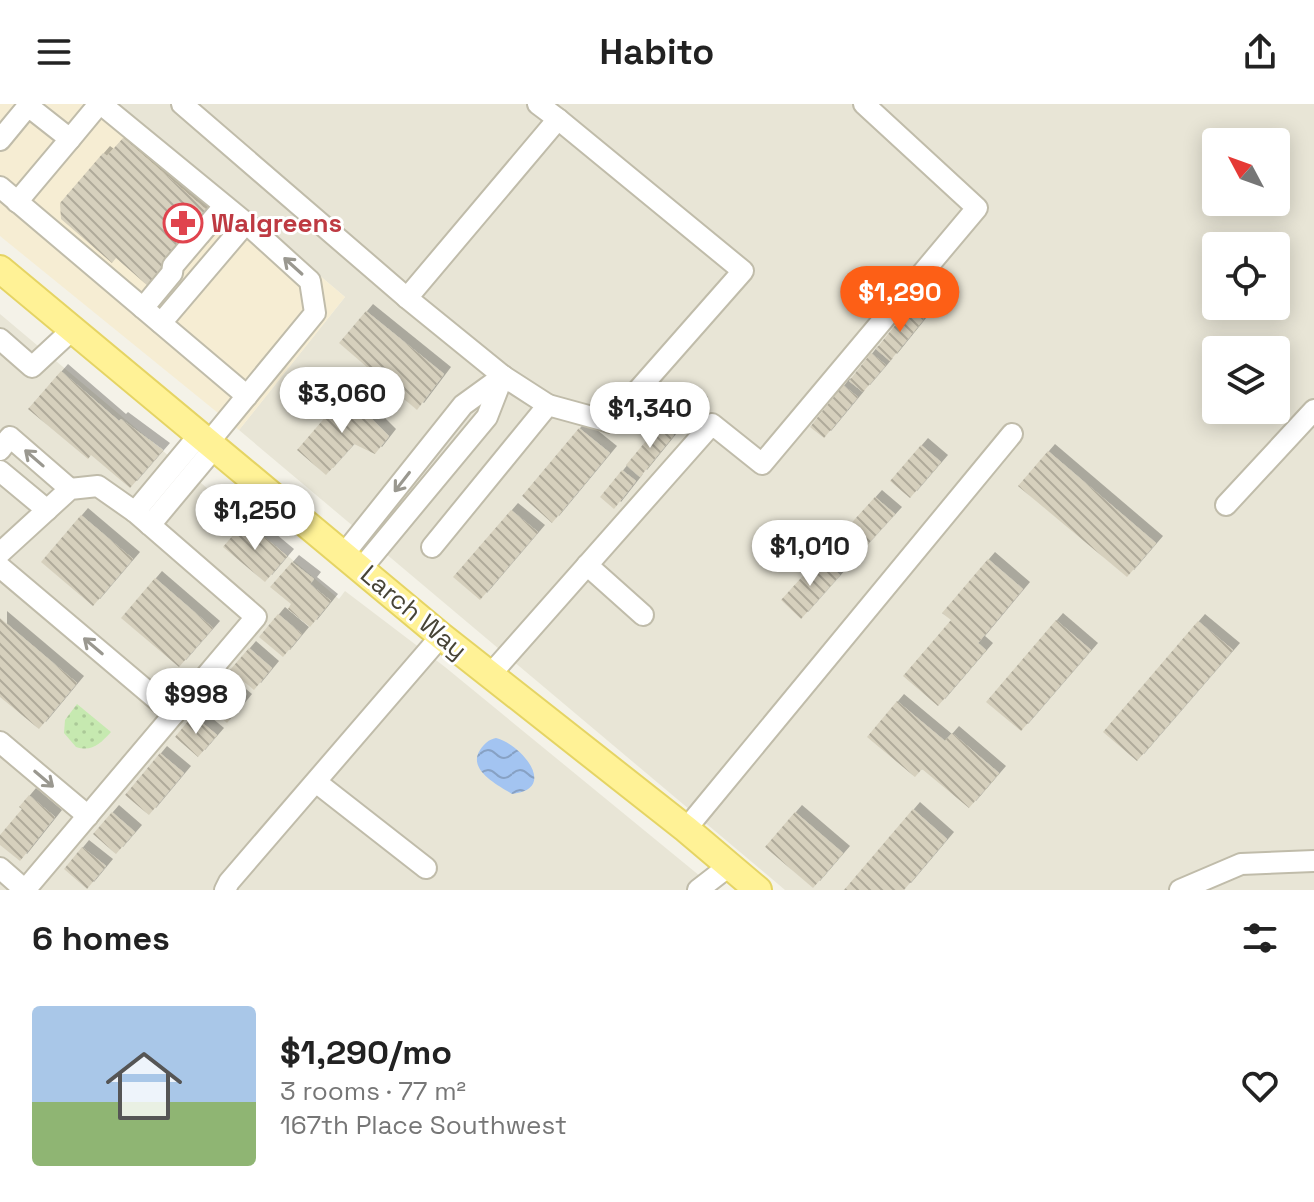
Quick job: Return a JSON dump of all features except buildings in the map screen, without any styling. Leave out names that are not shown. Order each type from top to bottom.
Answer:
[{"type":"main road","name":"Larch Way","points":[[0,269],[208,441],[360,559],[441,636],[686,829],[758,890]]},
{"type":"street","points":[[17,202],[100,104],[246,223],[310,281],[315,313],[142,519]]},
{"type":"street","points":[[182,104],[407,298],[503,376],[548,405],[610,422],[743,271],[538,104]]},
{"type":"street","points":[[490,675],[712,424],[762,464],[977,208],[864,104]]},
{"type":"street","points":[[0,140],[28,106],[70,139]]},
{"type":"street","points":[[407,298],[558,119]]},
{"type":"street","points":[[0,187],[247,396]]},
{"type":"street","points":[[143,308],[172,273],[173,266],[224,206]]},
{"type":"street","points":[[161,323],[246,223]]},
{"type":"street","points":[[0,339],[32,367],[73,329]]},
{"type":"street","points":[[360,559],[438,435],[463,405],[503,376]]},
{"type":"street","points":[[360,559],[487,417],[503,376]]},
{"type":"street","points":[[432,547],[548,405]]},
{"type":"street","points":[[1226,505],[1314,410]]},
{"type":"street","points":[[686,829],[1012,434]]},
{"type":"street","points":[[438,435],[459,451]]},
{"type":"street","points":[[0,450],[10,437],[70,489]]},
{"type":"street","points":[[0,471],[47,510]]},
{"type":"street","points":[[0,553],[70,489],[98,486],[142,519],[256,617],[25,890],[0,868]]},
{"type":"street","points":[[587,565],[643,615]]},
{"type":"street","points":[[0,567],[174,714]]},
{"type":"street","points":[[225,890],[441,636]]},
{"type":"street","points":[[0,742],[88,816]]},
{"type":"street","points":[[316,782],[426,868]]},
{"type":"street","points":[[1180,890],[1241,864],[1314,861]]},
{"type":"street","points":[[698,890],[729,866]]},
{"type":"shaded area","points":[[0,104],[117,104],[345,297],[239,430],[0,236]]},
{"type":"shaded area","points":[[117,104],[1314,104],[1314,890],[785,890],[239,430],[345,297]]},
{"type":"shaded area","points":[[0,314],[339,599],[345,591],[445,667],[717,890],[0,890]]},
{"type":"green space","points":[[77,704],[111,732],[91,748],[76,747],[64,733],[65,720]]},
{"type":"water","points":[[496,738],[516,749],[531,766],[533,784],[526,790],[512,794],[481,770],[477,757],[480,750]]},
{"type":"place","name":"Walgreens","points":[[183,223]]}]
